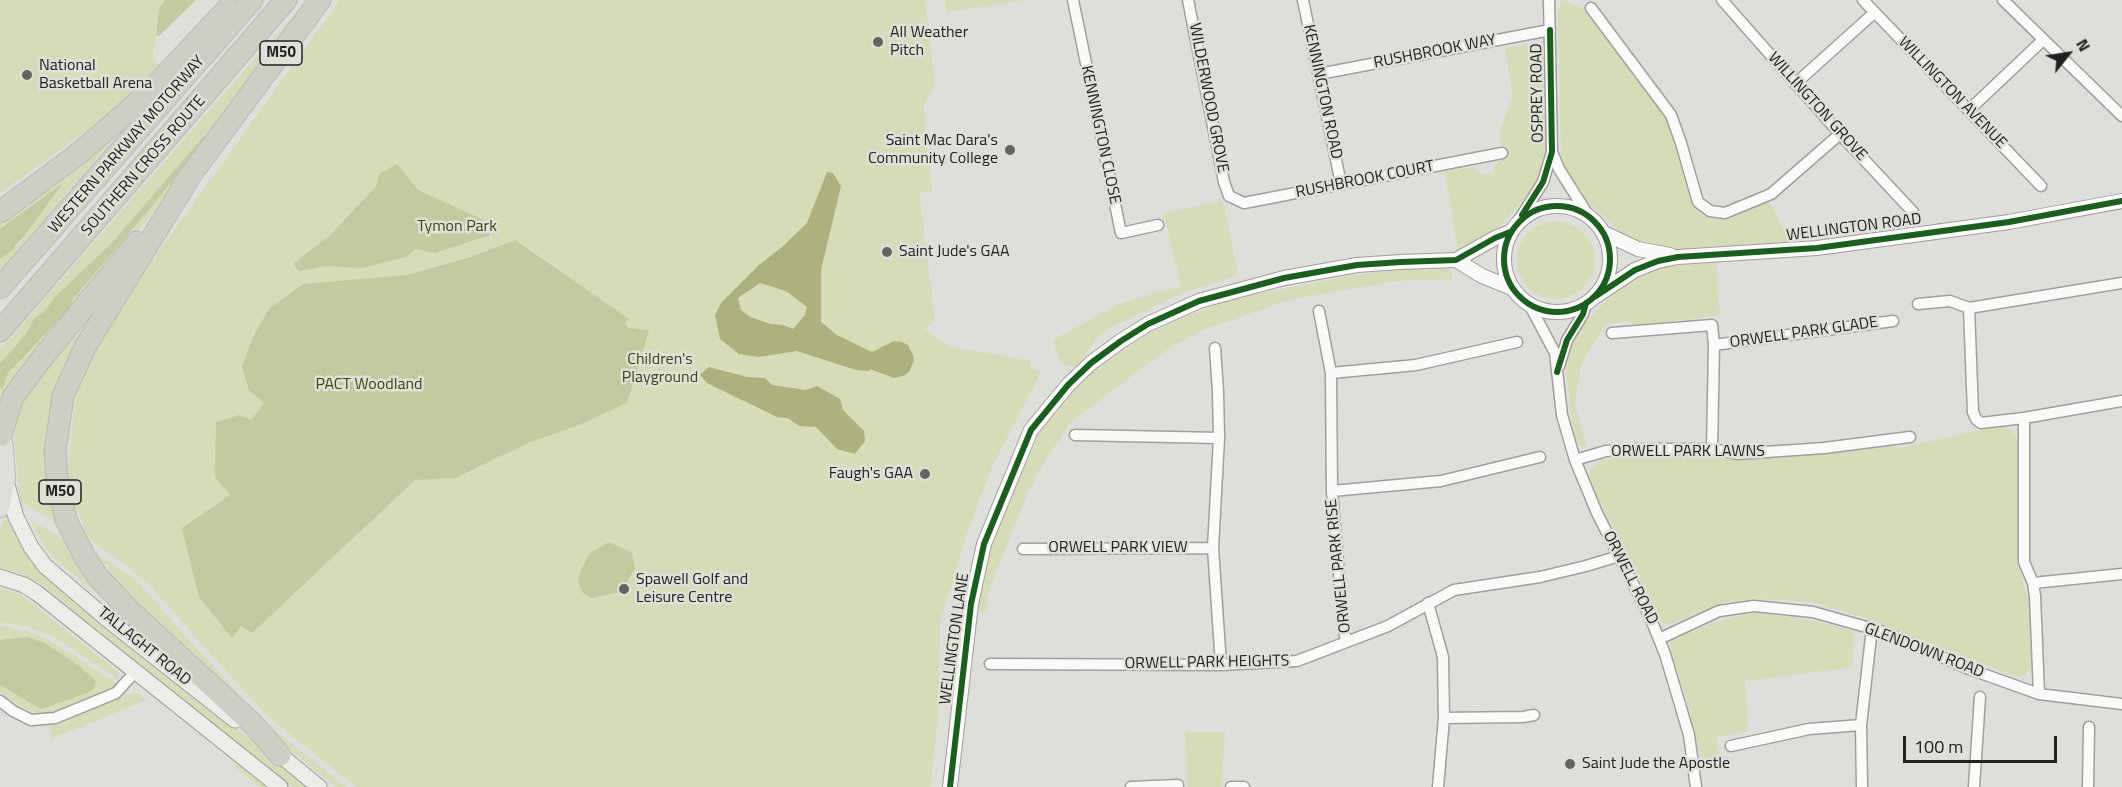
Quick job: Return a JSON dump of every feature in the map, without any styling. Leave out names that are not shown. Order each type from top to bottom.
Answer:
[{"type":"highway","points":[[121,117],[224,0]]},
{"type":"highway","points":[[3,209],[78,154],[121,117],[152,89],[235,0]]},
{"type":"highway","name":"WESTERN PARKWAY MOTORWAY","points":[[0,288],[252,0]]},
{"type":"highway","name":"SOUTHERN CROSS ROUTE","points":[[0,331],[286,0]]},
{"type":"highway","name":"M50","points":[[1,433],[13,397],[189,178],[320,0]]},
{"type":"highway","name":"M50","points":[[189,178],[85,347],[63,396],[55,452],[57,477],[66,520],[98,577],[130,611],[253,724],[280,755]]},
{"type":"main road","points":[[0,508],[6,479],[1,433]]},
{"type":"main road","name":"TALLAGHT ROAD","points":[[6,479],[16,517],[31,547],[45,566],[116,626],[319,787]]},
{"type":"main road","name":"TALLAGHT ROAD","points":[[0,577],[24,585],[37,593],[280,787]]},
{"type":"street","name":"KENNINGTON CLOSE","points":[[1072,0],[1121,233],[1158,225]]},
{"type":"street","name":"WILDERWOOD GROVE","points":[[1188,0],[1224,182],[1230,196]]},
{"type":"street","name":"KENNINGTON ROAD","points":[[1303,0],[1341,184]]},
{"type":"street","name":"OSPREY ROAD","points":[[1519,220],[1543,182],[1552,152],[1549,0]]},
{"type":"street","name":"WILLINGTON GROVE","points":[[1722,0],[1839,134],[1913,212]]},
{"type":"street","name":"WILLINGTON AVENUE","points":[[1863,0],[2041,186]]},
{"type":"street","points":[[2004,0],[2122,116]]},
{"type":"street","points":[[1591,8],[1671,115],[1698,202],[1710,212],[1725,213],[1771,194],[1839,134]]},
{"type":"street","points":[[1795,84],[1874,13]]},
{"type":"street","name":"RUSHBROOK WAY","points":[[1319,74],[1550,30]]},
{"type":"street","points":[[1969,110],[2043,40]]},
{"type":"street","name":"OSPREY ROAD","points":[[1552,152],[1559,169],[1588,215]]},
{"type":"street","name":"RUSHBROOK COURT","points":[[1230,196],[1244,203],[1502,153]]},
{"type":"street","name":"WELLINGTON ROAD","points":[[1591,299],[1635,270],[1658,261],[1678,257],[1817,248],[2009,222],[2122,201]]},
{"type":"street","points":[[1553,205],[1573,207],[1588,215],[1604,233],[1610,251],[1607,276],[1591,299],[1574,309],[1553,312],[1528,304],[1512,288],[1505,271],[1504,249],[1510,232],[1519,220],[1534,210],[1553,205]]},
{"type":"street","name":"WELLINGTON LANE","points":[[950,787],[971,604],[984,544],[1031,430],[1068,385],[1091,363],[1121,341],[1148,324],[1199,301],[1284,278],[1357,266],[1456,260],[1510,232]]},
{"type":"street","name":"WELLINGTON ROAD","points":[[1604,233],[1638,249],[1678,257]]},
{"type":"street","points":[[1456,260],[1482,276],[1512,288]]},
{"type":"street","points":[[1918,304],[1950,301],[1969,308],[2122,283]]},
{"type":"street","name":"ORWELL ROAD","points":[[1557,372],[1567,340],[1591,299]]},
{"type":"street","name":"ORWELL ROAD","points":[[1528,304],[1555,353],[1562,415],[1575,460],[1597,513],[1659,639],[1689,735],[1696,787]]},
{"type":"street","points":[[1969,308],[1973,412],[1981,423],[2122,401]]},
{"type":"street","name":"ORWELL PARK RISE","points":[[1320,311],[1330,373],[1332,491],[1344,632],[1347,642]]},
{"type":"street","name":"ORWELL PARK GLADE","points":[[1714,345],[1893,321]]},
{"type":"street","name":"ORWELL PARK GLADE","points":[[1612,333],[1712,325],[1714,345],[1712,449]]},
{"type":"street","points":[[1330,373],[1416,365],[1516,342]]},
{"type":"street","points":[[1215,348],[1219,438],[1213,548],[1221,665]]},
{"type":"street","points":[[2024,418],[2024,562],[2036,596],[2038,694]]},
{"type":"street","points":[[1075,435],[1219,438]]},
{"type":"street","name":"ORWELL PARK LAWNS","points":[[1575,460],[1606,451],[1712,449],[1737,454],[1824,448],[1911,437]]},
{"type":"street","name":"ORWELL PARK RISE","points":[[1332,491],[1441,481],[1540,457]]},
{"type":"street","name":"ORWELL PARK VIEW","points":[[1023,549],[1213,548]]},
{"type":"street","name":"ORWELL PARK HEIGHTS","points":[[990,663],[1221,665],[1297,661],[1388,626],[1454,590],[1540,577],[1619,556]]},
{"type":"street","points":[[2033,583],[2122,574]]},
{"type":"street","points":[[1428,603],[1443,657],[1444,717],[1438,787]]},
{"type":"street","name":"GLENDOWN ROAD","points":[[1659,639],[1719,611],[1754,606],[1813,612],[1872,628],[1969,669],[2038,694],[2122,704]]},
{"type":"street","points":[[1862,787],[1861,725],[1872,628]]},
{"type":"street","points":[[0,701],[13,711],[32,720],[54,718],[116,693],[136,671]]},
{"type":"street","points":[[1974,787],[1980,697]]},
{"type":"street","points":[[1444,717],[1534,715]]},
{"type":"street","points":[[1731,746],[1809,729],[1861,725]]},
{"type":"street","points":[[2088,787],[2090,727]]},
{"type":"street","points":[[1131,787],[1178,785]]},
{"type":"street","points":[[1232,787],[1244,787]]},
{"type":"green space","points":[[0,0],[165,0],[158,8],[153,58],[159,65],[110,114],[0,193]]},
{"type":"green space","points":[[165,0],[196,0],[159,36],[156,35],[159,8]]},
{"type":"green space","points":[[308,0],[183,174],[107,271],[16,374],[0,403],[0,350]]},
{"type":"green space","points":[[340,0],[925,0],[935,84],[924,106],[932,193],[919,192],[935,320],[925,329],[950,347],[1031,361],[1030,368],[1041,372],[992,467],[966,535],[940,623],[938,717],[930,787],[356,787],[264,713],[151,587],[127,566],[89,539],[74,504],[68,467],[74,407],[81,381],[98,347],[152,261]]},
{"type":"green space","points":[[945,0],[1026,0],[947,12]]},
{"type":"green space","points":[[1561,0],[1582,8],[1666,118],[1696,207],[1704,215],[1715,218],[1768,201],[1787,234],[1786,242],[1660,250],[1644,246],[1623,235],[1572,186],[1561,155],[1558,17]]},
{"type":"green space","points":[[1533,43],[1544,50],[1545,164],[1538,181],[1496,230],[1476,245],[1458,251],[1445,172],[1474,167],[1483,175],[1494,172],[1498,161],[1505,160],[1499,133],[1513,96],[1505,48]]},
{"type":"green space","points":[[137,112],[11,258],[0,270],[0,220]]},
{"type":"green space","points":[[210,133],[153,205],[73,299],[70,308],[8,373],[3,388],[0,387],[0,364],[26,334],[34,319],[45,311],[55,297],[111,244],[203,137]]},
{"type":"green space","name":"Tymon Park","points":[[397,164],[418,190],[492,224],[490,235],[435,253],[415,249],[406,257],[363,268],[325,266],[299,271],[293,264],[329,236],[376,187],[379,174]]},
{"type":"green space","points":[[63,183],[13,250],[0,259],[0,229]]},
{"type":"green space","points":[[1221,201],[1224,205],[1238,275],[1182,293],[1101,333],[1077,366],[1067,366],[1060,360],[1053,340],[1119,304],[1181,286],[1164,214]]},
{"type":"green space","points":[[1556,221],[1571,224],[1584,232],[1592,245],[1595,260],[1592,275],[1584,288],[1571,296],[1556,299],[1541,296],[1528,288],[1520,275],[1517,260],[1520,245],[1528,232],[1541,224]]},
{"type":"green space","name":"PACT Woodland","points":[[515,240],[629,319],[625,322],[628,328],[649,330],[627,403],[579,425],[528,443],[455,478],[415,480],[252,633],[241,626],[232,638],[199,597],[182,528],[230,495],[215,477],[216,422],[239,415],[251,420],[264,403],[249,390],[242,367],[254,335],[269,309],[303,284],[407,275],[468,258]]},
{"type":"green space","points":[[1716,263],[1720,315],[1636,326],[1628,321],[1606,324],[1581,364],[1575,405],[1587,448],[1582,447],[1574,436],[1566,370],[1567,355],[1573,339],[1620,286],[1642,271],[1669,266]]},
{"type":"green space","points":[[1451,269],[1452,279],[1395,281],[1288,300],[1204,330],[1180,341],[1148,363],[1070,423],[1042,465],[1024,502],[990,588],[985,612],[978,610],[993,540],[1041,430],[1083,381],[1106,362],[1150,333],[1224,302],[1355,275],[1403,270]]},
{"type":"green space","points":[[110,285],[68,367],[59,517],[53,516],[60,525],[22,502],[19,493],[13,425],[16,410]]},
{"type":"green space","points":[[1997,426],[2011,429],[2018,440],[2018,562],[2030,607],[2033,646],[2031,668],[2026,675],[2016,677],[1877,622],[1813,602],[1761,599],[1726,602],[1667,625],[1659,621],[1591,485],[1589,474],[1594,465],[1602,460],[1642,453],[1690,453],[1742,460],[1891,444],[1897,449]]},
{"type":"green space","points":[[6,514],[21,545],[50,577],[310,787],[292,787],[44,586],[22,574],[0,567],[0,530]]},
{"type":"green space","points":[[29,519],[68,542],[148,636],[59,562],[43,544]]},
{"type":"green space","points":[[609,542],[632,553],[635,569],[620,592],[592,598],[583,593],[578,582],[580,572],[590,553]]},
{"type":"green space","points":[[99,556],[134,578],[260,718],[346,787],[336,787],[281,742],[147,616],[122,588]]},
{"type":"green space","points":[[0,588],[19,594],[29,601],[112,667],[119,674],[119,680],[55,637],[29,627],[0,622]]},
{"type":"green space","points":[[1754,613],[1811,620],[1854,631],[1852,667],[1745,681],[1748,731],[1716,737],[1719,758],[1703,761],[1670,643],[1674,639],[1715,622]]},
{"type":"green space","points":[[0,626],[30,632],[48,640],[117,684],[106,692],[53,713],[40,714],[25,709],[0,693]]},
{"type":"green space","points":[[28,637],[45,643],[80,667],[96,681],[94,688],[87,693],[41,709],[0,685],[0,640]]},
{"type":"green space","points":[[134,692],[147,700],[51,739],[52,725]]},
{"type":"green space","points":[[1185,732],[1225,732],[1221,787],[1187,787]]},
{"type":"green space","points":[[240,764],[268,787],[260,787],[234,766]]},
{"type":"shaded area","points":[[827,172],[833,173],[841,186],[821,270],[821,322],[837,335],[872,352],[894,341],[908,345],[914,361],[909,372],[903,376],[894,378],[870,369],[869,371],[856,370],[797,351],[759,357],[739,354],[720,339],[715,315],[721,303],[759,265],[807,223]],"holes":[[[760,283],[786,291],[807,307],[805,315],[793,329],[750,317],[741,310],[738,298]]]},
{"type":"shaded area","points":[[709,367],[747,377],[765,378],[772,385],[806,390],[817,386],[840,399],[843,410],[864,431],[865,441],[855,454],[837,449],[816,427],[800,426],[787,418],[777,417],[707,383],[700,375]]},
{"type":"cycle path","points":[[1522,215],[1543,182],[1552,152],[1550,30]]},
{"type":"cycle path","points":[[1596,296],[1635,270],[1658,261],[1678,257],[1817,248],[2009,222],[2122,201]]},
{"type":"cycle path","points":[[1557,206],[1577,210],[1595,221],[1606,239],[1610,259],[1606,279],[1595,297],[1577,308],[1557,312],[1537,308],[1519,297],[1508,279],[1504,259],[1508,239],[1519,221],[1537,210],[1557,206]]},
{"type":"cycle path","points":[[950,787],[971,604],[984,544],[1031,430],[1068,385],[1091,363],[1121,341],[1148,324],[1199,301],[1284,278],[1357,265],[1456,260],[1510,232]]},
{"type":"cycle path","points":[[1557,372],[1567,340],[1583,314],[1586,303]]},
{"type":"place","name":"All Weather Pitch","points":[[878,42]]},
{"type":"place","name":"National Basketball Arena","points":[[27,75]]},
{"type":"place","name":"Saint Mac Dara's Community College","points":[[1010,150]]},
{"type":"place","name":"Saint Jude's GAA","points":[[887,252]]},
{"type":"place","name":"Faugh's GAA","points":[[925,474]]},
{"type":"place","name":"Spawell Golf and Leisure Centre","points":[[624,589]]},
{"type":"place","name":"Saint Jude the Apostle","points":[[1570,764]]},
{"type":"park label","name":"Children's Playground","points":[[660,369]]}]
